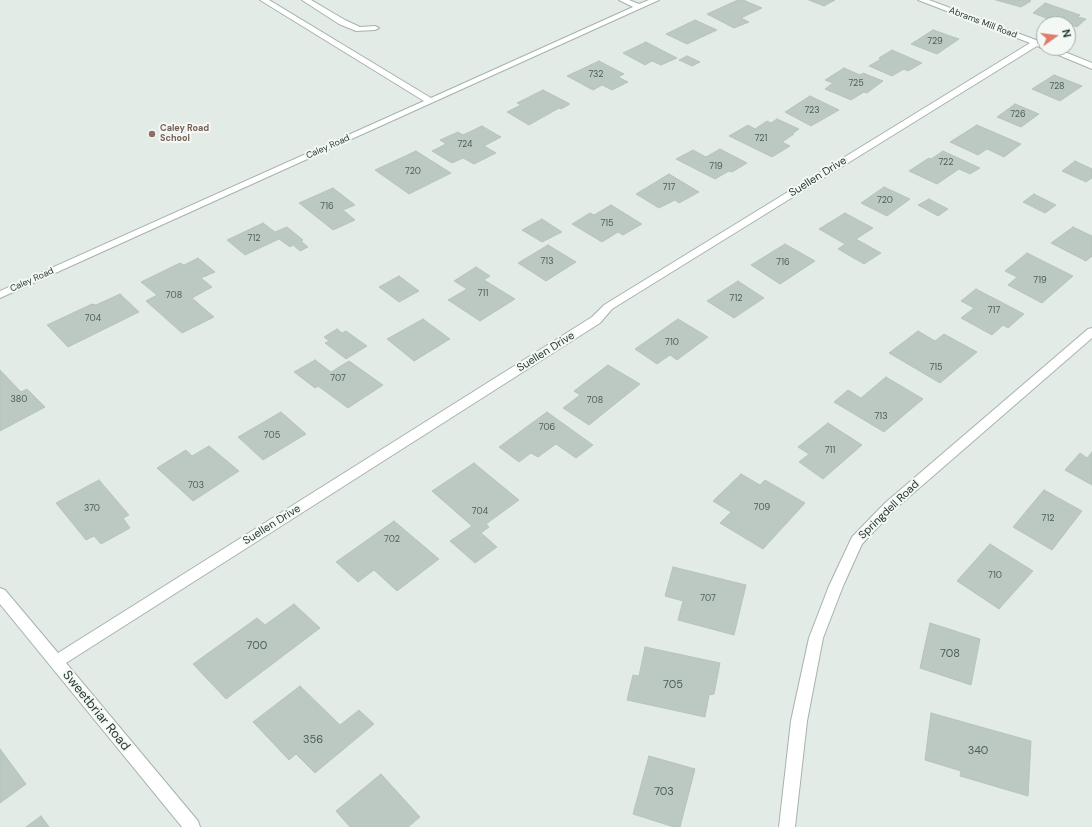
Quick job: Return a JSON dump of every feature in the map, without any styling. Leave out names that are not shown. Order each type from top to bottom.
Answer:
[{"type":"street","points":[[264,0],[430,102]]},
{"type":"street","points":[[306,0],[342,22],[359,29],[375,28]]},
{"type":"street","points":[[623,0],[639,8]]},
{"type":"street","name":"Caley Road","points":[[0,295],[655,0]]},
{"type":"street","name":"Abrams Mill Road","points":[[922,0],[1036,43]]},
{"type":"street","name":"Suellen Drive","points":[[56,662],[591,324],[608,306],[1036,46]]},
{"type":"street","points":[[1068,56],[1092,66]]},
{"type":"street","name":"Springdell Road","points":[[787,827],[799,720],[816,638],[836,586],[858,540],[890,506],[1092,332]]},
{"type":"street","name":"Sweetbriar Road","points":[[0,594],[192,827]]},
{"type":"building","points":[[738,0],[743,0],[762,8],[741,18],[749,22],[734,28],[707,14]]},
{"type":"building","points":[[809,0],[835,0],[824,6]]},
{"type":"building","points":[[996,0],[1029,0],[1031,1],[1021,7]]},
{"type":"building","points":[[1045,3],[1080,15],[1078,17],[1086,19],[1077,27],[1076,16],[1041,16],[1033,13]]},
{"type":"building","points":[[695,20],[717,30],[687,44],[666,34]]},
{"type":"building","points":[[933,30],[959,39],[937,54],[911,44]]},
{"type":"building","points":[[646,42],[677,58],[661,65],[652,61],[645,65],[623,53]]},
{"type":"building","points":[[892,50],[922,63],[908,71],[904,69],[892,76],[869,66]]},
{"type":"building","points":[[687,56],[700,62],[692,66],[679,60]]},
{"type":"building","points":[[599,61],[624,74],[618,77],[628,82],[612,90],[602,85],[593,90],[567,76]]},
{"type":"building","points":[[844,68],[860,75],[863,73],[883,81],[867,93],[864,92],[851,100],[825,89],[833,83],[825,80]]},
{"type":"building","points":[[1054,75],[1082,86],[1060,101],[1032,89]]},
{"type":"building","points":[[543,90],[570,104],[561,109],[559,108],[529,125],[507,112],[521,105],[517,103]]},
{"type":"building","points":[[810,96],[839,110],[811,126],[785,112]]},
{"type":"building","points":[[1015,104],[1039,114],[1021,127],[997,117]]},
{"type":"building","points":[[777,119],[799,129],[782,142],[790,146],[772,157],[729,136],[748,125],[755,129],[767,121],[771,123]]},
{"type":"building","points":[[977,125],[1021,144],[1004,157],[987,149],[978,155],[950,142]]},
{"type":"building","points":[[482,126],[501,137],[484,146],[496,153],[474,164],[463,158],[452,163],[432,151],[446,144],[440,140],[458,132],[463,135]]},
{"type":"building","points":[[720,149],[747,163],[732,172],[729,171],[715,179],[676,159],[693,150],[706,157]]},
{"type":"building","points":[[416,151],[451,173],[409,194],[375,170]]},
{"type":"building","points":[[943,151],[980,168],[970,174],[959,169],[937,184],[909,171]]},
{"type":"building","points":[[1075,161],[1092,169],[1092,178],[1086,182],[1062,171]]},
{"type":"building","points":[[669,174],[699,192],[679,203],[675,200],[659,208],[636,194]]},
{"type":"building","points":[[884,187],[910,199],[887,216],[861,203]]},
{"type":"building","points":[[333,188],[355,205],[343,210],[355,220],[333,230],[299,203]]},
{"type":"building","points":[[1034,194],[1056,205],[1045,213],[1023,202]]},
{"type":"building","points":[[929,199],[948,209],[938,216],[918,205]]},
{"type":"building","points":[[611,205],[642,224],[623,235],[618,232],[602,242],[572,224],[590,213],[594,215]]},
{"type":"building","points":[[845,213],[873,228],[856,239],[881,253],[864,264],[838,249],[845,244],[819,229]]},
{"type":"building","points":[[542,219],[562,232],[542,242],[522,230]]},
{"type":"building","points":[[263,223],[275,232],[287,227],[303,240],[301,241],[308,247],[300,251],[293,245],[290,247],[279,239],[245,255],[227,240]]},
{"type":"building","points":[[1073,227],[1092,236],[1092,256],[1086,261],[1051,243]]},
{"type":"building","points":[[785,244],[815,261],[780,284],[751,265]]},
{"type":"building","points":[[548,245],[576,262],[546,281],[518,263]]},
{"type":"building","points":[[1027,253],[1073,276],[1042,303],[1008,285],[1017,277],[1005,271]]},
{"type":"building","points":[[198,258],[215,272],[201,278],[212,287],[192,298],[214,317],[182,333],[146,301],[157,295],[141,282],[180,263],[184,265]]},
{"type":"building","points":[[476,267],[490,276],[484,280],[515,299],[480,321],[448,300],[467,289],[454,281]]},
{"type":"building","points":[[399,276],[419,291],[399,302],[379,287]]},
{"type":"building","points":[[738,281],[764,298],[734,318],[707,301]]},
{"type":"building","points":[[976,289],[1024,314],[1008,328],[1003,325],[992,335],[961,318],[974,308],[961,301]]},
{"type":"building","points":[[120,294],[139,312],[68,347],[47,325],[92,304],[96,305]]},
{"type":"building","points":[[423,319],[450,339],[414,361],[387,339]]},
{"type":"building","points":[[678,319],[708,337],[677,360],[670,355],[657,364],[635,349]]},
{"type":"building","points":[[337,329],[342,333],[346,331],[367,346],[346,359],[325,343],[329,341],[324,337]]},
{"type":"building","points":[[918,331],[935,341],[944,334],[977,352],[940,383],[889,353]]},
{"type":"building","points":[[315,360],[331,372],[349,361],[383,385],[348,408],[318,386],[315,388],[294,372]]},
{"type":"building","points":[[608,365],[640,384],[589,425],[563,408],[580,395],[574,391]]},
{"type":"building","points":[[0,370],[21,392],[27,389],[45,407],[0,431]]},
{"type":"building","points":[[886,377],[923,399],[884,432],[834,402],[848,390],[861,398]]},
{"type":"building","points":[[281,412],[306,434],[263,460],[238,437]]},
{"type":"building","points":[[547,412],[593,445],[576,458],[556,444],[538,457],[531,453],[519,462],[499,447]]},
{"type":"building","points":[[828,423],[862,445],[823,479],[799,462],[809,454],[798,447]]},
{"type":"building","points":[[209,446],[239,471],[193,501],[157,468],[186,450],[192,456]]},
{"type":"building","points":[[1092,452],[1092,485],[1065,470],[1080,453],[1087,458]]},
{"type":"building","points":[[474,463],[519,500],[486,524],[489,527],[481,533],[497,547],[475,563],[450,541],[472,526],[432,491]]},
{"type":"building","points":[[741,474],[760,485],[765,480],[805,503],[763,549],[720,523],[731,512],[713,501]]},
{"type":"building","points":[[99,480],[129,515],[123,518],[130,528],[101,544],[94,536],[86,540],[56,503]]},
{"type":"building","points":[[1044,490],[1082,511],[1052,550],[1013,527]]},
{"type":"building","points":[[394,521],[439,559],[397,591],[374,570],[358,582],[336,562]]},
{"type":"building","points":[[990,544],[1033,571],[999,609],[957,581]]},
{"type":"building","points":[[673,567],[746,585],[734,635],[678,620],[683,601],[665,596]]},
{"type":"building","points":[[294,604],[320,628],[226,699],[193,664],[257,618],[265,625]]},
{"type":"building","points":[[930,623],[980,639],[971,685],[920,668]]},
{"type":"building","points":[[645,647],[720,663],[714,694],[709,695],[705,717],[627,700],[633,675],[639,676]]},
{"type":"building","points":[[300,686],[340,725],[359,710],[374,724],[315,773],[296,754],[289,760],[253,722]]},
{"type":"building","points":[[931,713],[1031,741],[1028,796],[960,776],[961,771],[925,760]]},
{"type":"building","points":[[0,749],[26,784],[0,803]]},
{"type":"building","points":[[649,756],[695,769],[680,827],[674,827],[633,814]]},
{"type":"building","points":[[381,774],[420,817],[408,827],[350,827],[336,811]]},
{"type":"building","points":[[41,816],[49,827],[26,827]]},
{"type":"place","name":"Caley Road School","points":[[152,134]]}]
